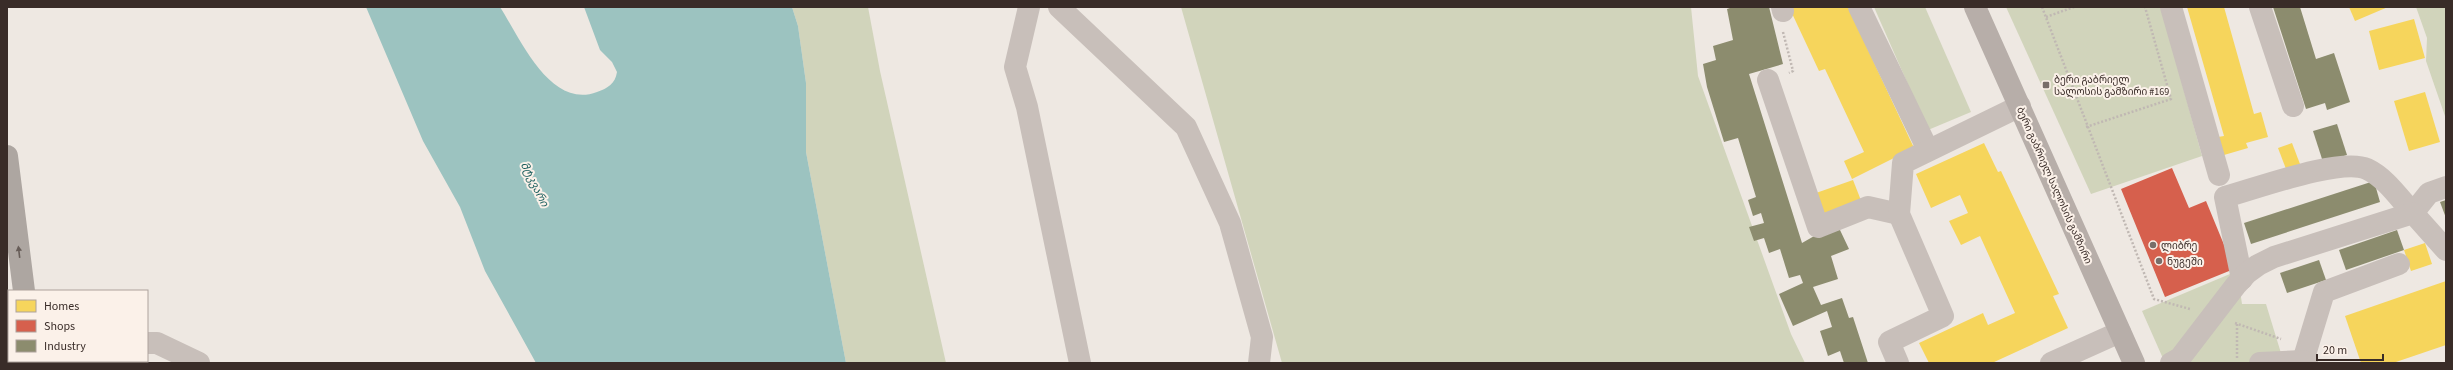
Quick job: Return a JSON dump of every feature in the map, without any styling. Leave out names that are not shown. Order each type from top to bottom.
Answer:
[{"type":"highway","points":[[7,156],[24,290]]},
{"type":"main road","name":"ბერი გაბრიელ სალოსის გამზირი","points":[[1975,7],[2134,363]]},
{"type":"street","points":[[1029,7],[1015,67],[1027,107],[1080,363]]},
{"type":"street","points":[[1059,7],[1186,127],[1230,223],[1262,337],[1260,363]]},
{"type":"street","points":[[1859,7],[1928,150]]},
{"type":"street","points":[[2171,7],[2219,175]]},
{"type":"street","points":[[2260,7],[2293,106]]},
{"type":"street","points":[[1768,80],[1818,227],[1868,207],[1899,214]]},
{"type":"street","points":[[1898,363],[1889,342],[1943,316],[1899,214],[1903,163],[2020,106]]},
{"type":"street","points":[[2239,282],[2225,197],[2330,168],[2351,165],[2366,169],[2380,177],[2446,250]]},
{"type":"street","points":[[2179,361],[2239,282],[2258,265],[2274,257],[2413,213],[2429,193],[2446,187]]},
{"type":"street","points":[[2260,363],[2305,362],[2324,292],[2399,264]]},
{"type":"street","points":[[2051,363],[2120,332]]},
{"type":"street","points":[[148,343],[157,343],[199,363]]},
{"type":"path","points":[[2042,7],[2086,127],[2154,299]]},
{"type":"path","points":[[2046,17],[2074,7]]},
{"type":"path","points":[[2086,127],[2171,99],[2144,7]]},
{"type":"path","points":[[1768,80],[1793,71],[1780,19],[1783,9]]},
{"type":"path","points":[[2237,363],[2239,282]]},
{"type":"green space","points":[[792,7],[868,7],[880,71],[946,363],[846,363],[806,152],[806,83],[798,26]]},
{"type":"green space","points":[[1181,7],[1691,7],[1698,76],[1791,334],[1805,363],[1282,363]]},
{"type":"green space","points":[[1874,7],[1925,7],[1971,112],[1928,130]]},
{"type":"green space","points":[[2006,7],[2161,7],[2202,156],[2091,194]]},
{"type":"green space","points":[[2416,7],[2446,7],[2446,119],[2426,61],[2427,38]]},
{"type":"green space","points":[[2237,271],[2242,304],[2266,304],[2284,363],[2165,363],[2142,311]]},
{"type":"water","name":"მტკვარი","points":[[366,7],[500,7],[538,68],[551,81],[565,91],[580,95],[597,92],[608,87],[615,80],[617,72],[612,62],[600,50],[584,7],[792,7],[798,26],[806,83],[806,152],[846,363],[536,363],[485,271],[460,207],[423,141]]},
{"type":"building: Homes","points":[[1789,7],[1848,7],[1914,148],[1852,179],[1844,161],[1864,152],[1825,69],[1819,71]]},
{"type":"building: Homes","points":[[2187,7],[2224,7],[2254,114],[2261,112],[2268,137],[2246,143],[2248,148],[2224,155],[2218,137],[2224,136]]},
{"type":"building: Homes","points":[[2349,7],[2388,7],[2355,21]]},
{"type":"building: Homes","points":[[2414,19],[2425,58],[2379,70],[2369,31]]},
{"type":"building: Homes","points":[[2425,92],[2440,142],[2409,151],[2394,101]]},
{"type":"building: Homes","points":[[1984,143],[1998,172],[2001,171],[2059,294],[2053,296],[2068,328],[1992,363],[1929,363],[1919,343],[1983,313],[1988,325],[2015,313],[1980,236],[1961,245],[1949,221],[1968,213],[1960,195],[1931,208],[1916,174]]},
{"type":"building: Homes","points":[[2292,143],[2300,164],[2286,169],[2278,148]]},
{"type":"building: Homes","points":[[1853,180],[1862,203],[1825,216],[1816,193]]},
{"type":"building: Homes","points":[[2425,243],[2432,264],[2411,271],[2404,250]]},
{"type":"building: Homes","points":[[2446,281],[2446,345],[2393,363],[2361,363],[2345,316]]},
{"type":"building: Shops","points":[[2172,168],[2189,208],[2206,201],[2234,269],[2165,297],[2121,189]]},
{"type":"building: Industry","points":[[1733,7],[1769,7],[1783,64],[1749,74],[1802,243],[1823,231],[1840,230],[1849,249],[1831,256],[1838,279],[1813,287],[1821,305],[1842,298],[1849,318],[1853,317],[1868,363],[1844,363],[1840,351],[1828,356],[1820,331],[1832,327],[1827,311],[1793,326],[1779,294],[1803,283],[1800,275],[1789,278],[1780,249],[1769,253],[1764,238],[1754,241],[1749,227],[1764,223],[1761,213],[1753,216],[1748,200],[1756,197],[1738,138],[1724,142],[1707,87],[1703,64],[1716,60],[1713,46],[1733,40],[1727,9]]},
{"type":"building: Industry","points":[[2273,7],[2300,7],[2316,59],[2334,53],[2350,102],[2327,110],[2325,103],[2306,109]]},
{"type":"building: Industry","points":[[2337,124],[2347,155],[2323,162],[2313,131]]},
{"type":"building: Industry","points":[[2374,181],[2380,202],[2251,244],[2244,223]]},
{"type":"building: Industry","points":[[2446,200],[2446,218],[2440,202]]},
{"type":"building: Industry","points":[[2397,230],[2404,250],[2346,270],[2339,250]]},
{"type":"building: Industry","points":[[2319,260],[2326,280],[2287,293],[2280,273]]},
{"type":"place","name":"ბერი გაბრიელ სალოსის გამზირი #169","points":[[2046,85]]},
{"type":"place","name":"ლიბრე","points":[[2153,245]]},
{"type":"place","name":"ნუგეში","points":[[2159,261]]}]
